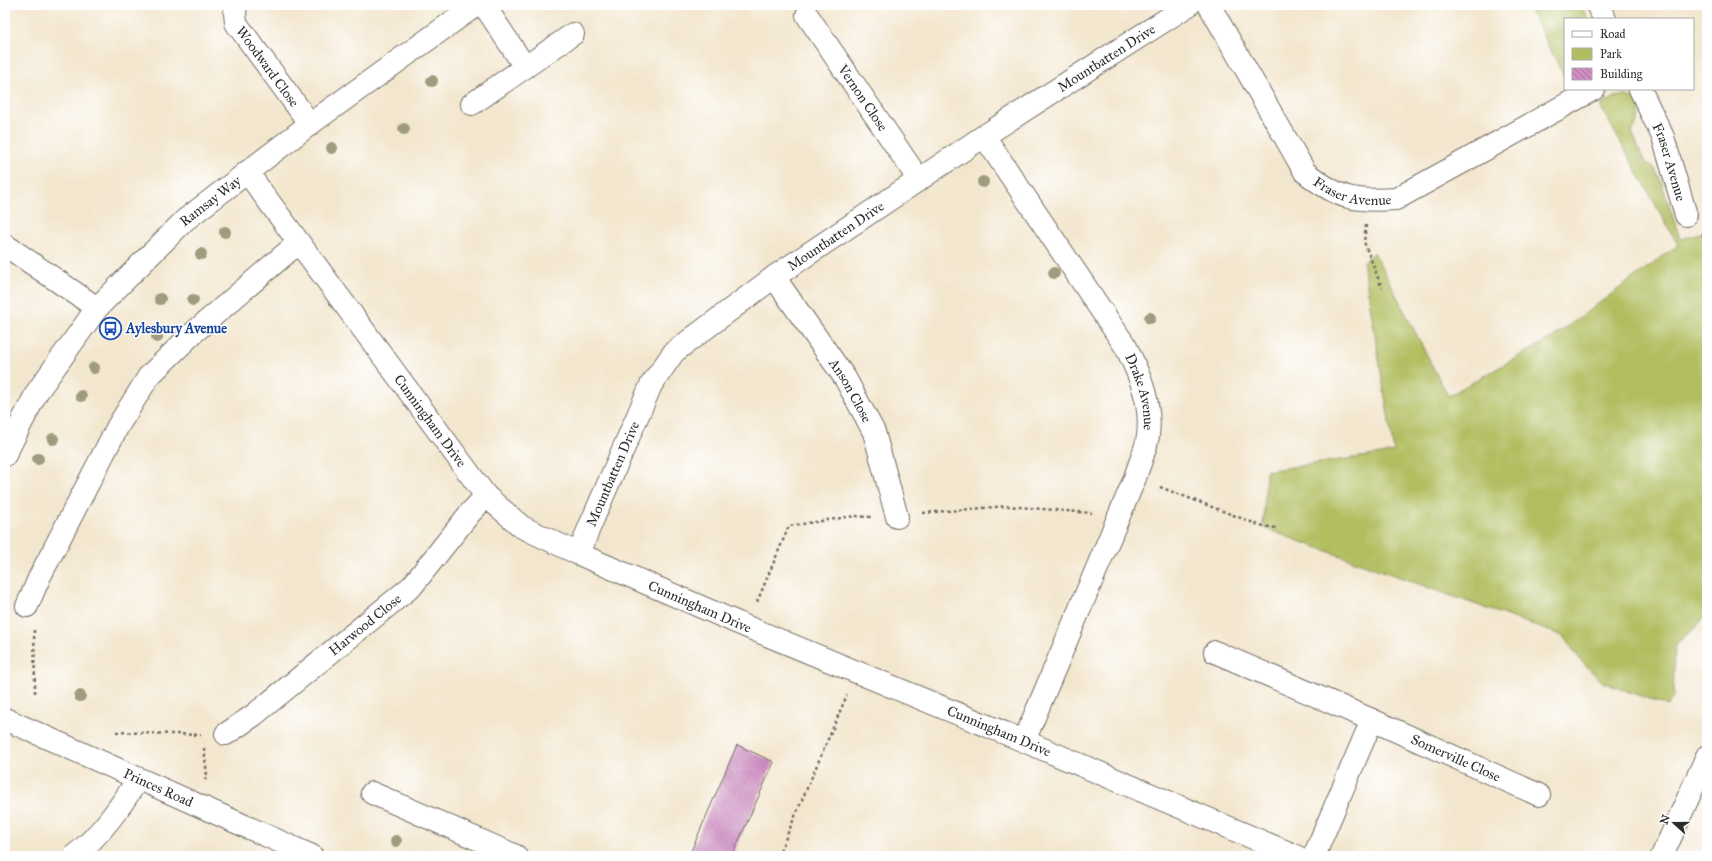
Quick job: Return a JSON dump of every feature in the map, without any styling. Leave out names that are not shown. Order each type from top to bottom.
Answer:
[{"type":"street","name":"Woodward Close","points":[[236,5],[236,22],[310,124]]},
{"type":"street","name":"Ramsay Way","points":[[5,455],[37,392],[97,308],[185,220],[310,124],[476,5]]},
{"type":"street","points":[[484,5],[525,68]]},
{"type":"street","name":"Mountbatten Drive","points":[[579,554],[588,528],[651,385],[674,352],[774,277],[984,136],[1189,5]]},
{"type":"street","name":"Fraser Avenue","points":[[1209,5],[1305,172],[1324,187],[1342,197],[1368,201],[1396,198],[1592,90]]},
{"type":"street","points":[[1597,5],[1604,18]]},
{"type":"street","name":"Vernon Close","points":[[807,15],[919,180]]},
{"type":"street","points":[[472,104],[573,34]]},
{"type":"street","name":"Fraser Avenue","points":[[1640,90],[1663,137],[1686,215]]},
{"type":"street","name":"Drake Avenue","points":[[984,136],[1126,347],[1142,380],[1149,408],[1148,437],[1135,478],[1024,740]]},
{"type":"street","name":"Cunningham Drive","points":[[247,172],[486,496],[522,527],[579,554],[856,672],[1024,740],[1296,856]]},
{"type":"street","points":[[27,606],[40,576],[118,426],[149,376],[192,334],[298,243]]},
{"type":"street","points":[[5,245],[97,308]]},
{"type":"street","name":"Anson Close","points":[[774,277],[845,378],[874,432],[897,517]]},
{"type":"street","name":"Harwood Close","points":[[226,734],[254,715],[412,586],[470,513],[486,496]]},
{"type":"street","name":"Somerville Close","points":[[1215,652],[1539,795]]},
{"type":"street","name":"Princes Road","points":[[5,719],[312,856]]},
{"type":"street","points":[[1314,856],[1372,720]]},
{"type":"street","points":[[1662,856],[1707,756]]},
{"type":"street","points":[[74,856],[83,849],[117,812],[138,779]]},
{"type":"street","points":[[372,793],[516,856]]},
{"type":"path","points":[[1368,201],[1364,242],[1382,288]]},
{"type":"path","points":[[1135,478],[1259,525],[1276,528]]},
{"type":"path","points":[[27,606],[34,624],[35,694]]},
{"type":"path","points":[[778,856],[856,672]]},
{"type":"path","points":[[116,732],[202,735],[226,734]]},
{"type":"path","points":[[195,804],[207,776],[202,735]]},
{"type":"green space","points":[[1527,5],[1581,5],[1588,18],[1564,18],[1564,76]]},
{"type":"green space","points":[[1624,95],[1636,101],[1639,106],[1640,110],[1638,120],[1632,132],[1644,161],[1655,169],[1662,183],[1680,239],[1707,232],[1707,613],[1697,626],[1675,645],[1673,697],[1668,706],[1602,682],[1582,662],[1563,636],[1263,528],[1266,471],[1394,452],[1363,262],[1374,252],[1448,396],[1553,337],[1678,245],[1600,106],[1615,97]]},
{"type":"building","points":[[737,745],[774,762],[732,856],[689,856]]},
{"type":"place","name":"Aylesbury Avenue","points":[[111,328]]}]
